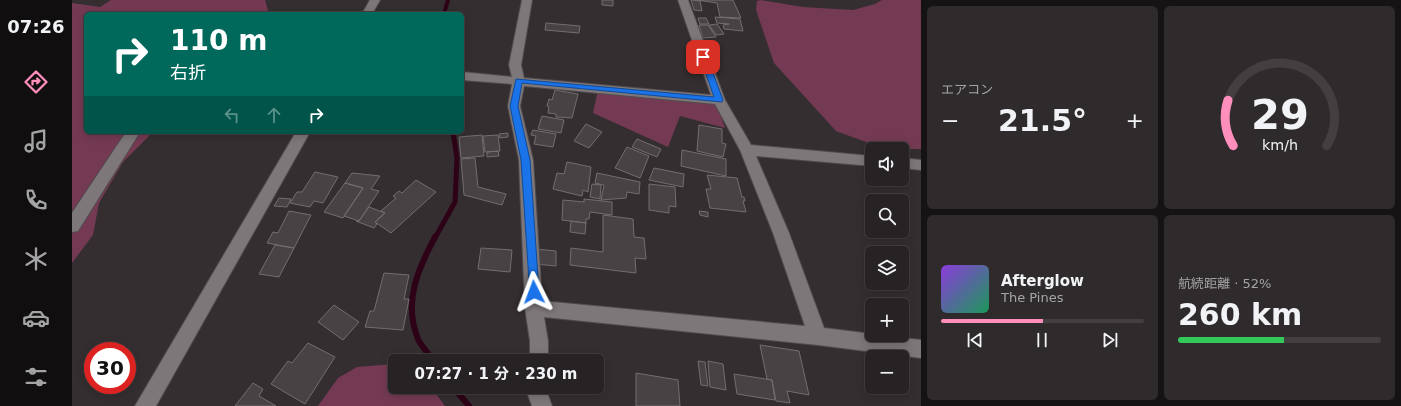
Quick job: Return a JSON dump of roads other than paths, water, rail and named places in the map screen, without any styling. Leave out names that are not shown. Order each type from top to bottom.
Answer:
[{"type":"street","points":[[368,12],[375,0]]},
{"type":"street","points":[[527,0],[515,65],[519,81],[514,106],[526,160],[534,308],[539,341],[539,354]]},
{"type":"street","points":[[683,0],[719,100],[747,150],[781,233],[818,336]]},
{"type":"street","points":[[464,76],[719,100]]},
{"type":"street","points":[[72,226],[132,134]]},
{"type":"street","points":[[145,406],[302,134]]},
{"type":"street","points":[[747,150],[865,160]]},
{"type":"street","points":[[909,164],[921,165]]},
{"type":"street","points":[[534,308],[818,336],[921,349]]},
{"type":"street","points":[[538,394],[542,406]]},
{"type":"waterway","points":[[445,12],[448,0]]},
{"type":"waterway","points":[[435,238],[455,202],[457,158],[453,134]]},
{"type":"waterway","points":[[428,354],[418,339],[412,312],[412,299],[418,274],[435,237]]},
{"type":"waterway","points":[[459,394],[469,406]]}]
